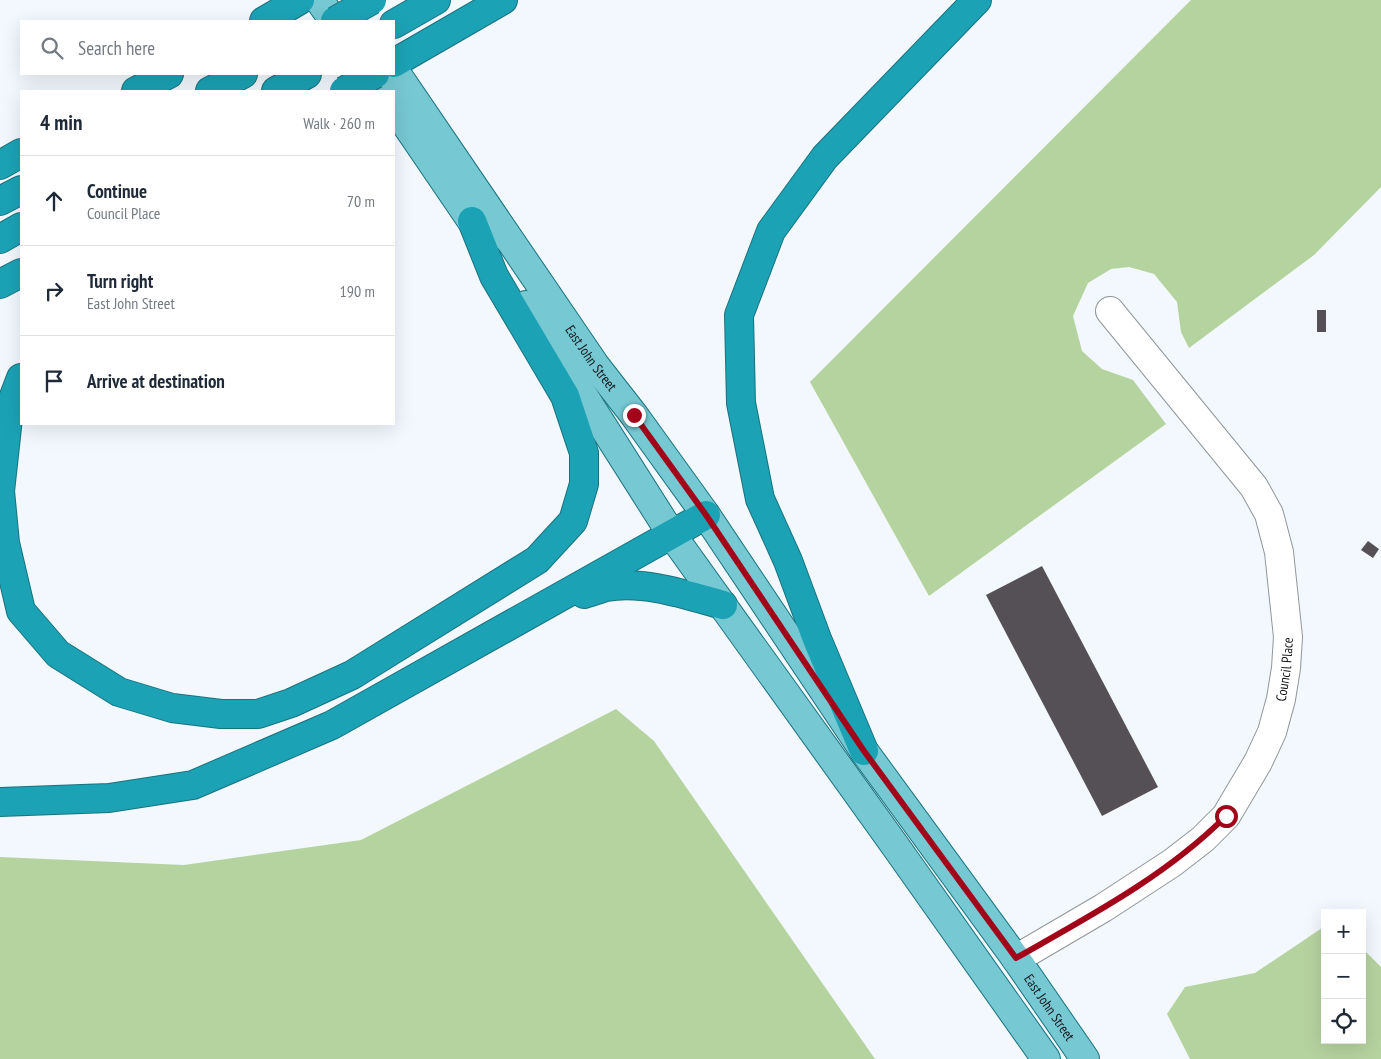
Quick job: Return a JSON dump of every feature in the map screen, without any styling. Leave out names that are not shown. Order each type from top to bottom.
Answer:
[{"type":"highway","points":[[266,20],[300,0]]},
{"type":"highway","points":[[337,20],[372,0]]},
{"type":"highway","points":[[395,23],[436,0]]},
{"type":"highway","points":[[395,62],[503,0]]},
{"type":"highway","points":[[864,751],[817,639],[788,561],[760,499],[742,402],[739,315],[771,231],[825,157],[977,0]]},
{"type":"highway","points":[[138,90],[167,75]]},
{"type":"highway","points":[[212,90],[241,75]]},
{"type":"highway","points":[[278,90],[305,75]]},
{"type":"highway","points":[[346,90],[373,75]]},
{"type":"highway","points":[[0,165],[20,154]]},
{"type":"highway","points":[[0,201],[20,191]]},
{"type":"highway","points":[[20,381],[9,409],[0,491],[4,543],[21,611],[58,654],[119,692],[172,708],[221,714],[258,714],[291,703],[352,675],[537,560],[572,521],[584,484],[584,453],[565,396],[494,276],[472,221]]},
{"type":"highway","points":[[0,239],[20,228]]},
{"type":"highway","points":[[0,284],[20,274]]},
{"type":"highway","points":[[0,802],[109,798],[193,785],[332,724],[706,515]]},
{"type":"highway","points":[[542,608],[606,587],[640,586],[675,592],[723,605]]},
{"type":"main road","points":[[320,0],[334,20]]},
{"type":"main road","points":[[346,0],[360,20]]},
{"type":"main road","name":"East John Street","points":[[395,71],[595,365],[634,415],[706,515],[864,751],[1016,958],[1085,1059]]},
{"type":"main road","points":[[371,75],[382,90]]},
{"type":"main road","name":"East John Street","points":[[395,108],[472,221],[672,535],[1046,1059]]},
{"type":"street","name":"Council Place","points":[[1016,958],[1103,908],[1172,863],[1203,839],[1226,816],[1258,762],[1272,732],[1281,698],[1286,668],[1288,637],[1279,552],[1269,514],[1254,487],[1110,311]]},
{"type":"green space","points":[[1191,0],[1381,0],[1381,187],[1314,255],[1189,348],[1181,332],[1177,302],[1154,274],[1129,267],[1111,269],[1088,283],[1073,316],[1082,351],[1102,369],[1133,380],[1166,424],[929,596],[810,382]]},
{"type":"green space","points":[[616,709],[654,741],[875,1059],[0,1059],[0,857],[184,865],[361,840]]},
{"type":"green space","points":[[1321,929],[1321,1044],[1366,1044],[1366,952],[1381,967],[1381,1059],[1190,1059],[1167,1014],[1185,987],[1255,973]]},
{"type":"building","points":[[1317,310],[1326,310],[1326,332],[1317,332]]},
{"type":"building","points":[[1368,541],[1379,549],[1373,558],[1361,550]]},
{"type":"building","points":[[1042,566],[1158,787],[1102,816],[986,595]]},
{"type":"route","points":[[634,415],[706,515],[864,751],[1016,958],[1103,908],[1172,863],[1203,839],[1226,816]]}]
